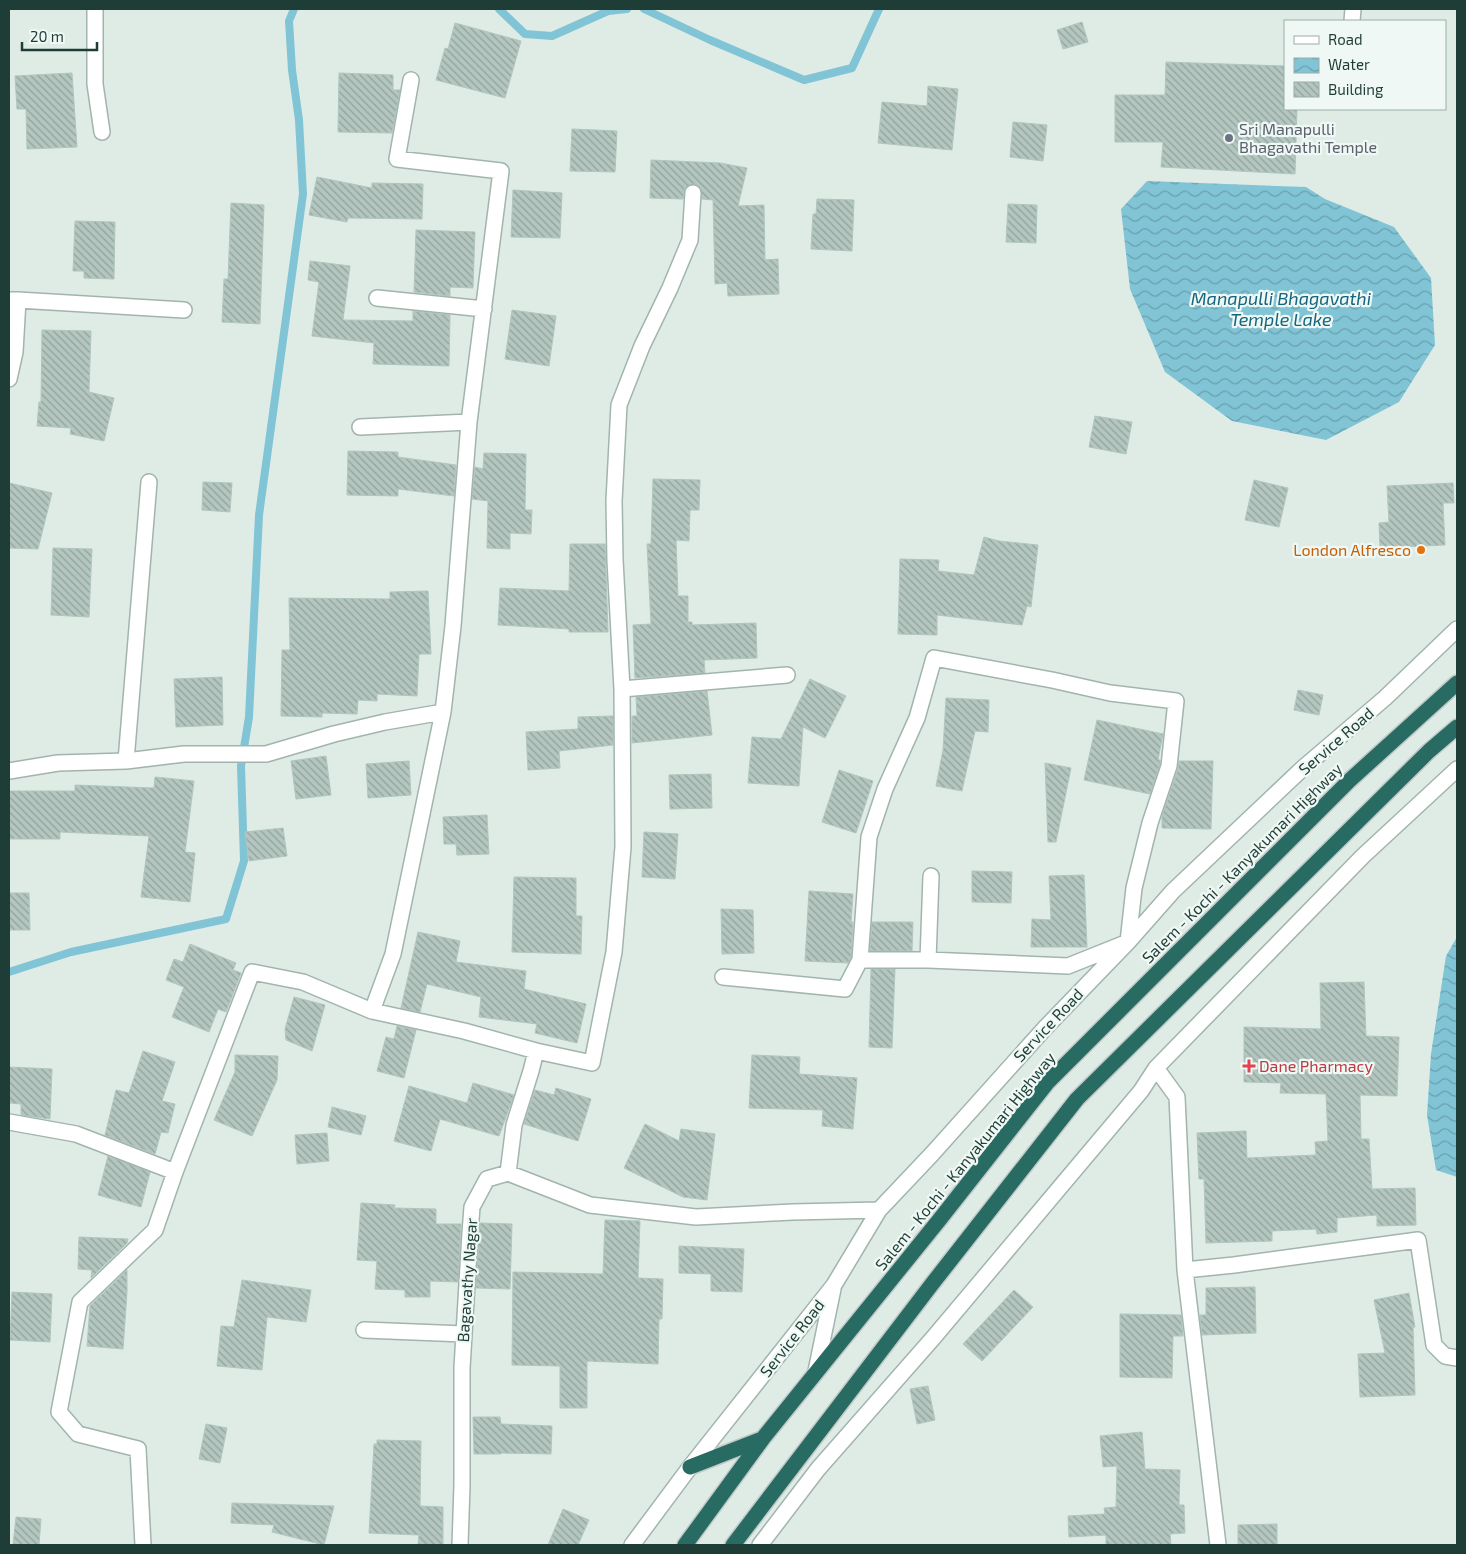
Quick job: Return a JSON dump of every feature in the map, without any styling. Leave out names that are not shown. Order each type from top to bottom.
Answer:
[{"type":"highway","name":"Salem - Kochi - Kanyakumari Highway","points":[[686,1545],[762,1439],[940,1220],[1047,1082],[1350,780],[1457,683]]},
{"type":"highway","points":[[733,1545],[932,1284],[1077,1099],[1422,758],[1457,727]]},
{"type":"highway","points":[[690,1467],[762,1439]]},
{"type":"street","points":[[95,9],[95,84],[102,132]]},
{"type":"street","points":[[372,1011],[393,954],[443,712],[455,608],[469,422],[501,170],[397,159],[412,80]]},
{"type":"street","points":[[143,1545],[138,1449],[78,1434],[59,1412],[80,1302],[156,1230],[175,1172],[252,972],[303,982],[372,1011],[464,1031],[536,1051],[592,1063],[614,952],[623,847],[622,689],[615,560],[614,501],[620,405],[642,346],[670,288],[690,240],[693,193]]},
{"type":"street","points":[[377,298],[484,309]]},
{"type":"street","points":[[9,379],[15,352],[13,300],[184,310]]},
{"type":"street","points":[[360,426],[469,422]]},
{"type":"street","points":[[126,761],[149,482]]},
{"type":"street","name":"Service Road","points":[[632,1545],[690,1467],[834,1286],[879,1210],[932,1154],[1044,1028],[1128,942],[1173,891],[1303,768],[1386,698],[1457,630]]},
{"type":"street","points":[[723,977],[845,989],[860,960],[869,837],[884,789],[916,718],[934,658],[1110,693],[1176,701],[1169,766],[1150,823],[1134,888],[1128,942],[1068,966],[928,960],[860,960]]},
{"type":"street","points":[[622,689],[787,675]]},
{"type":"street","points":[[9,771],[58,763],[126,761],[184,754],[266,754],[334,734],[385,722],[443,712]]},
{"type":"street","points":[[760,1545],[818,1469],[940,1330],[1140,1091],[1156,1068],[1362,856],[1457,769]]},
{"type":"street","points":[[928,960],[931,876]]},
{"type":"street","points":[[536,1051],[514,1125],[508,1173],[590,1204],[696,1217],[879,1210]]},
{"type":"street","points":[[1156,1068],[1177,1097],[1185,1270],[1218,1545]]},
{"type":"street","points":[[9,1122],[76,1134],[175,1172]]},
{"type":"street","name":"Bagavathy Nagar","points":[[460,1545],[464,1334],[472,1207],[487,1179],[508,1173]]},
{"type":"street","points":[[1185,1270],[1418,1240],[1434,1345],[1445,1356],[1457,1358]]},
{"type":"street","points":[[816,1371],[834,1286]]},
{"type":"street","points":[[364,1330],[464,1334]]},
{"type":"water","name":"Manapulli Bhagavathi Temple Lake","points":[[1147,181],[1306,187],[1325,199],[1394,227],[1431,278],[1435,345],[1399,402],[1326,440],[1232,421],[1165,372],[1130,289],[1121,209]]},
{"type":"water","points":[[1457,937],[1457,1177],[1436,1170],[1427,1115],[1431,1054],[1446,956]]},
{"type":"building","points":[[1082,22],[1088,42],[1063,49],[1057,30]]},
{"type":"building","points":[[455,23],[521,41],[505,98],[436,80],[445,48],[448,49]]},
{"type":"building","name":"Sri Manapulli Bhagavathi Temple","points":[[1166,62],[1284,66],[1284,110],[1297,110],[1295,174],[1161,167],[1163,142],[1115,142],[1115,95],[1165,95]]},
{"type":"building","points":[[72,73],[77,147],[27,149],[26,109],[17,109],[15,76]]},
{"type":"building","points":[[339,73],[393,75],[393,90],[400,90],[392,133],[338,132]]},
{"type":"building","points":[[928,86],[958,89],[952,150],[878,143],[882,102],[927,106]]},
{"type":"building","points":[[1013,122],[1047,125],[1043,161],[1010,157]]},
{"type":"building","points":[[572,129],[617,131],[615,172],[570,171]]},
{"type":"building","points":[[651,160],[720,163],[747,168],[738,206],[764,205],[765,260],[778,259],[779,294],[728,296],[727,283],[715,284],[713,200],[702,199],[701,188],[693,184],[685,188],[683,199],[650,198]]},
{"type":"building","points":[[317,177],[372,188],[372,183],[423,184],[422,219],[348,218],[347,222],[309,215]]},
{"type":"building","points":[[513,190],[562,193],[560,238],[511,237]]},
{"type":"building","points":[[817,199],[854,200],[852,251],[811,249],[813,214],[816,214]]},
{"type":"building","points":[[231,203],[264,205],[260,324],[222,322],[224,279],[228,279]]},
{"type":"building","points":[[1008,204],[1037,205],[1036,243],[1006,242]]},
{"type":"building","points":[[75,221],[115,222],[114,279],[84,278],[84,271],[73,271]]},
{"type":"building","points":[[416,230],[475,232],[473,288],[450,287],[450,296],[414,292]]},
{"type":"building","points":[[310,261],[350,266],[343,320],[413,321],[413,311],[450,315],[449,366],[373,364],[374,343],[312,336],[319,282],[308,280]]},
{"type":"building","points":[[512,310],[556,316],[549,366],[505,359]]},
{"type":"building","points":[[42,330],[91,331],[89,392],[114,398],[104,441],[70,434],[71,428],[37,426],[39,402],[41,402]]},
{"type":"building","points":[[1095,416],[1132,422],[1126,454],[1089,447]]},
{"type":"building","points":[[348,451],[398,452],[398,457],[456,465],[454,496],[398,489],[398,496],[347,495]]},
{"type":"building","points":[[484,453],[526,454],[525,510],[532,510],[531,534],[510,533],[510,549],[487,548],[488,501],[472,499],[475,467],[483,469]]},
{"type":"building","points":[[653,479],[700,480],[699,510],[690,510],[689,541],[676,540],[678,596],[688,596],[688,622],[692,622],[692,625],[756,623],[757,658],[704,660],[705,673],[635,678],[633,625],[651,624],[647,544],[651,544]]},
{"type":"building","points":[[1254,480],[1288,488],[1279,527],[1245,520]]},
{"type":"building","points":[[203,482],[232,483],[230,512],[202,510]]},
{"type":"building","points":[[9,483],[52,493],[38,549],[9,548]]},
{"type":"building","points":[[1453,483],[1454,503],[1443,503],[1445,545],[1380,548],[1379,523],[1389,522],[1387,486]]},
{"type":"building","points":[[984,537],[999,541],[1038,545],[1031,607],[1027,606],[1022,625],[937,615],[937,635],[898,634],[900,559],[939,560],[938,571],[974,575]]},
{"type":"building","points":[[570,544],[605,544],[608,632],[569,632],[569,629],[498,625],[500,588],[569,591]]},
{"type":"building","points":[[53,548],[92,549],[89,617],[51,615]]},
{"type":"building","points":[[428,591],[431,654],[419,654],[417,696],[377,694],[377,701],[358,700],[357,714],[322,713],[322,717],[281,716],[282,650],[290,650],[289,598],[390,599],[390,592]]},
{"type":"building","points":[[222,677],[223,725],[176,727],[174,679]]},
{"type":"building","points":[[810,679],[846,696],[825,738],[803,727],[799,786],[748,783],[752,737],[781,739]]},
{"type":"building","points":[[1298,690],[1323,695],[1319,715],[1294,710]]},
{"type":"building","points":[[707,691],[712,735],[632,743],[632,716],[637,716],[636,697]]},
{"type":"building","points":[[946,698],[989,700],[988,732],[975,731],[962,791],[936,786],[943,750]]},
{"type":"building","points":[[613,716],[613,745],[559,751],[560,768],[528,770],[526,732],[578,729],[578,717]]},
{"type":"building","points":[[1097,720],[1163,734],[1158,760],[1160,760],[1160,764],[1150,794],[1084,780]]},
{"type":"building","points":[[326,756],[331,795],[296,799],[291,761]]},
{"type":"building","points":[[409,761],[411,795],[368,798],[366,764]]},
{"type":"building","points":[[1179,761],[1213,761],[1211,829],[1162,828],[1162,816]]},
{"type":"building","points":[[1045,763],[1071,768],[1056,842],[1048,842]]},
{"type":"building","points":[[839,770],[873,781],[856,833],[822,822]]},
{"type":"building","points":[[711,774],[712,808],[670,809],[669,775]]},
{"type":"building","points":[[155,777],[194,781],[185,852],[195,853],[190,902],[141,897],[149,836],[60,832],[60,839],[9,839],[9,791],[75,791],[75,785],[154,788]]},
{"type":"building","points":[[487,815],[489,854],[457,855],[456,844],[444,844],[443,817]]},
{"type":"building","points":[[283,828],[287,856],[249,861],[245,832]]},
{"type":"building","points":[[644,832],[678,834],[675,879],[642,877]]},
{"type":"building","points":[[972,871],[1012,872],[1011,903],[972,902]]},
{"type":"building","points":[[1084,875],[1087,947],[1031,947],[1032,919],[1051,920],[1049,876]]},
{"type":"building","points":[[514,877],[576,878],[576,916],[582,916],[581,954],[512,952]]},
{"type":"building","points":[[809,891],[853,894],[851,957],[848,963],[805,961]]},
{"type":"building","points":[[9,893],[29,893],[30,930],[9,930]]},
{"type":"building","points":[[721,909],[753,910],[754,953],[722,954]]},
{"type":"building","points":[[872,922],[913,922],[912,951],[870,951]]},
{"type":"building","points":[[418,932],[460,941],[456,962],[526,971],[524,989],[586,1004],[577,1043],[535,1033],[537,1024],[479,1017],[481,997],[427,984],[420,1012],[401,1008]]},
{"type":"building","points":[[190,944],[236,963],[233,970],[241,973],[226,1012],[218,1009],[209,1032],[172,1017],[184,987],[166,980],[174,959],[183,962]]},
{"type":"building","points":[[871,969],[895,969],[892,1048],[869,1047]]},
{"type":"building","points":[[1364,982],[1366,1036],[1399,1037],[1397,1096],[1360,1095],[1361,1139],[1369,1139],[1372,1189],[1415,1188],[1416,1225],[1377,1226],[1377,1215],[1337,1218],[1337,1232],[1317,1234],[1316,1229],[1272,1231],[1272,1241],[1206,1243],[1204,1179],[1199,1179],[1197,1133],[1246,1131],[1247,1158],[1316,1155],[1315,1142],[1328,1141],[1326,1094],[1280,1093],[1281,1083],[1244,1082],[1244,1027],[1321,1029],[1320,983]]},
{"type":"building","points":[[294,997],[325,1005],[312,1051],[286,1040],[285,1029]]},
{"type":"building","points":[[397,1026],[416,1030],[404,1078],[377,1071],[386,1037],[394,1039]]},
{"type":"building","points":[[143,1051],[175,1062],[162,1101],[175,1104],[168,1133],[161,1132],[155,1154],[105,1135],[116,1090],[129,1093]]},
{"type":"building","points":[[235,1055],[278,1056],[277,1080],[252,1136],[214,1120],[235,1072]]},
{"type":"building","points":[[752,1055],[800,1057],[799,1074],[857,1078],[853,1129],[822,1126],[823,1110],[749,1108]]},
{"type":"building","points":[[9,1067],[52,1069],[50,1119],[21,1115],[21,1104],[9,1103]]},
{"type":"building","points":[[473,1083],[514,1095],[499,1136],[440,1119],[431,1151],[394,1141],[409,1086],[467,1103]]},
{"type":"building","points":[[556,1088],[591,1099],[578,1141],[524,1124],[535,1090],[554,1095]]},
{"type":"building","points":[[332,1107],[366,1116],[361,1135],[328,1127]]},
{"type":"building","points":[[645,1124],[679,1141],[681,1129],[715,1134],[707,1200],[683,1197],[624,1168]]},
{"type":"building","points":[[327,1133],[329,1161],[297,1164],[295,1135]]},
{"type":"building","points":[[108,1156],[150,1172],[141,1207],[98,1195]]},
{"type":"building","points":[[361,1203],[395,1205],[394,1208],[436,1209],[436,1224],[461,1224],[458,1282],[430,1281],[430,1297],[405,1297],[405,1290],[375,1289],[377,1261],[357,1260]]},
{"type":"building","points":[[605,1220],[640,1221],[638,1278],[663,1279],[662,1319],[659,1319],[658,1364],[587,1361],[587,1408],[560,1408],[560,1366],[512,1365],[513,1272],[603,1274]]},
{"type":"building","points":[[480,1223],[512,1224],[510,1289],[476,1288]]},
{"type":"building","points":[[79,1237],[128,1239],[127,1243],[91,1278],[92,1270],[78,1269]]},
{"type":"building","points":[[679,1246],[744,1249],[742,1292],[711,1291],[711,1274],[679,1273]]},
{"type":"building","points":[[127,1270],[123,1349],[87,1346],[90,1306]]},
{"type":"building","points":[[242,1280],[311,1290],[306,1322],[267,1317],[262,1370],[217,1366],[221,1326],[234,1327]]},
{"type":"building","points":[[1255,1287],[1256,1333],[1202,1335],[1200,1315],[1206,1315],[1206,1288]]},
{"type":"building","points":[[1014,1290],[1033,1307],[982,1361],[963,1344]]},
{"type":"building","points":[[12,1292],[52,1294],[50,1342],[10,1340]]},
{"type":"building","points":[[1409,1293],[1415,1327],[1413,1327],[1415,1395],[1360,1397],[1358,1354],[1385,1353],[1374,1300]]},
{"type":"building","points":[[1120,1314],[1181,1315],[1183,1336],[1173,1336],[1172,1378],[1120,1377]]},
{"type":"building","points":[[928,1386],[935,1420],[917,1424],[910,1389]]},
{"type":"building","points":[[473,1417],[500,1417],[501,1424],[552,1426],[551,1454],[474,1454]]},
{"type":"building","points":[[206,1424],[227,1428],[220,1463],[199,1459]]},
{"type":"building","points":[[1142,1432],[1145,1469],[1180,1470],[1179,1505],[1184,1505],[1185,1533],[1170,1534],[1171,1545],[1106,1545],[1106,1535],[1069,1537],[1068,1516],[1105,1514],[1104,1508],[1116,1507],[1117,1466],[1103,1467],[1100,1436]]},
{"type":"building","points":[[377,1440],[421,1441],[420,1506],[443,1507],[443,1545],[418,1545],[419,1535],[369,1533],[374,1444],[377,1444]]},
{"type":"building","points":[[232,1503],[334,1506],[324,1545],[272,1532],[274,1525],[231,1523]]},
{"type":"building","points":[[563,1509],[589,1520],[578,1545],[548,1545]]},
{"type":"building","points":[[16,1517],[41,1519],[39,1545],[13,1545]]},
{"type":"building","points":[[1277,1524],[1277,1545],[1238,1545],[1238,1525]]},
{"type":"waterway","points":[[9,972],[71,952],[226,919],[244,861],[241,766],[249,717],[259,515],[303,194],[299,120],[292,70],[289,21],[294,9]]},
{"type":"waterway","points":[[499,9],[525,34],[552,36],[608,11],[627,9]]},
{"type":"waterway","points":[[644,9],[710,40],[804,80],[852,68],[879,9]]},
{"type":"place","name":"Sri Manapulli Bhagavathi Temple","points":[[1229,138]]},
{"type":"place","name":"London Alfresco","points":[[1421,550]]},
{"type":"place","name":"Dane Pharmacy","points":[[1249,1066]]}]
